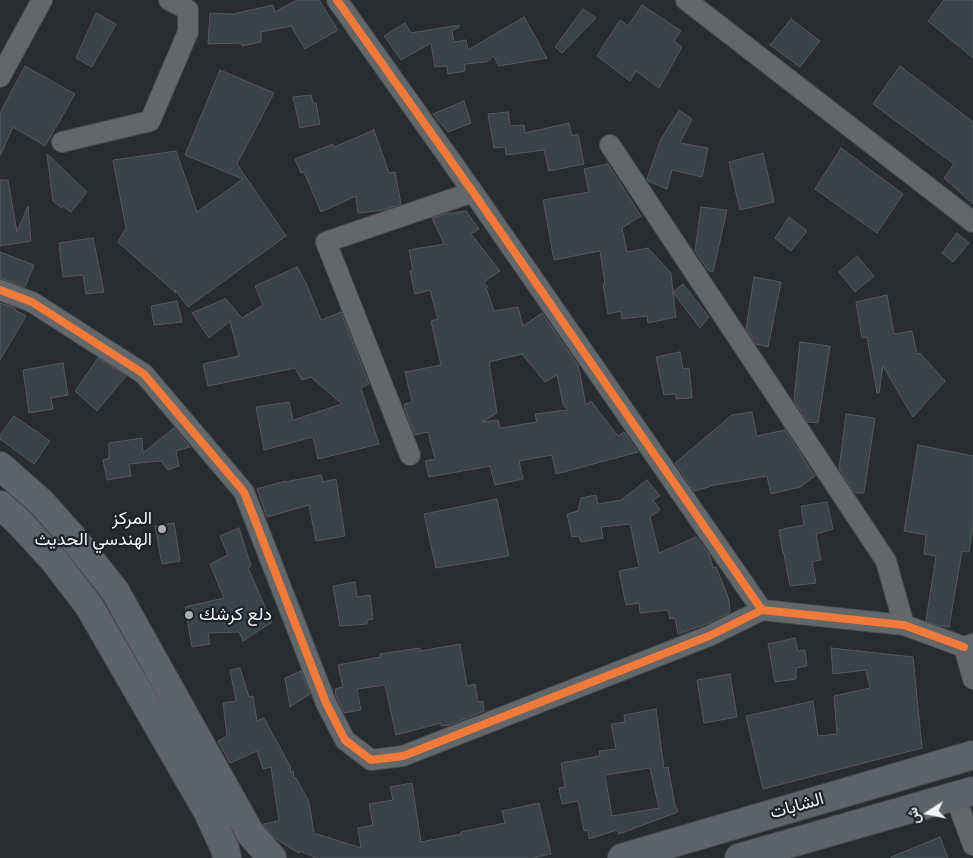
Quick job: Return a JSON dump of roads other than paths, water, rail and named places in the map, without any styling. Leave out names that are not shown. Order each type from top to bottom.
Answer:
[{"type":"main road","points":[[0,466],[41,502],[73,538],[115,592],[250,832],[272,858]]},
{"type":"main road","points":[[0,505],[18,521],[52,559],[89,606],[208,812],[225,849],[227,858]]},
{"type":"main road","name":"الشابات","points":[[622,858],[973,755]]},
{"type":"main road","name":"الشابات","points":[[739,858],[964,794]]},
{"type":"street","points":[[0,53],[29,0]]},
{"type":"street","points":[[0,76],[42,0]]},
{"type":"street","points":[[62,142],[150,120],[188,32],[188,10],[169,0]]},
{"type":"street","points":[[338,0],[762,610]]},
{"type":"street","points":[[686,0],[973,222]]},
{"type":"street","points":[[610,145],[886,561],[904,625]]},
{"type":"street","points":[[410,455],[326,242],[473,192]]},
{"type":"street","points":[[0,290],[32,302],[144,374],[244,492],[326,703],[345,740],[371,760],[403,756],[709,636],[762,610],[904,625],[968,646],[973,679]]},
{"type":"street","points":[[964,794],[973,845]]},
{"type":"place","name":"المركز الهندسي الحديث","points":[[162,529]]},
{"type":"place","name":"دلع كرشك","points":[[189,615]]}]
